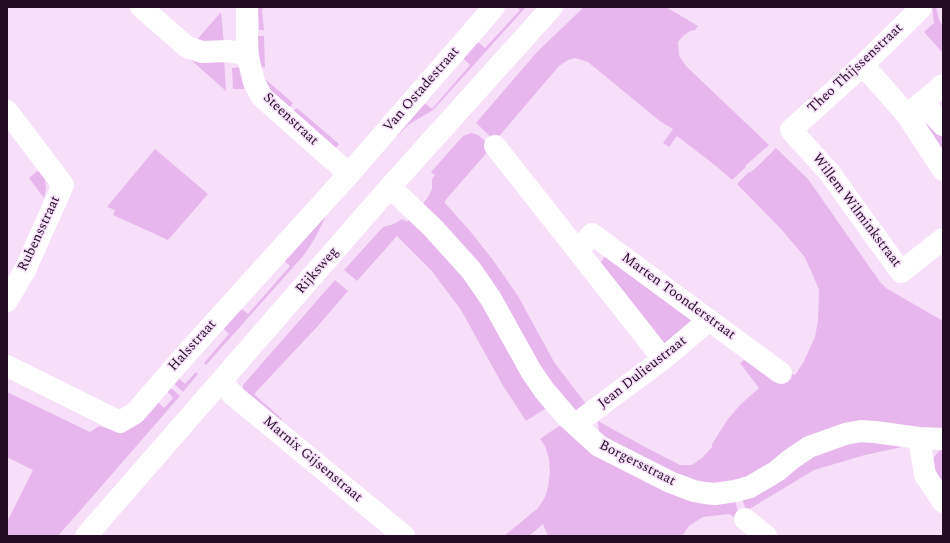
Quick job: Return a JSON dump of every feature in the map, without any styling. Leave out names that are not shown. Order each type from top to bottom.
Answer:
[{"type":"street","points":[[141,7],[187,47],[202,52],[227,51],[247,54]]},
{"type":"street","name":"Steenstraat","points":[[248,7],[247,54],[254,82],[262,97],[349,174]]},
{"type":"street","name":"Van Ostadestraat","points":[[349,174],[494,7]]},
{"type":"street","name":"Rijksweg","points":[[86,536],[390,187],[552,7]]},
{"type":"street","name":"Theo Thijssenstraat","points":[[791,130],[863,65],[922,8]]},
{"type":"street","points":[[863,65],[915,109],[943,125]]},
{"type":"street","points":[[915,109],[943,85]]},
{"type":"street","points":[[915,109],[943,170]]},
{"type":"street","name":"Rubensstraat","points":[[7,111],[63,185],[25,270],[7,302]]},
{"type":"street","name":"Willem Wilminkstraat","points":[[791,130],[829,172],[901,272],[943,239]]},
{"type":"street","points":[[495,146],[663,359]]},
{"type":"street","name":"Halsstraat","points":[[7,366],[120,422],[135,413],[187,353],[349,174]]},
{"type":"street","name":"Borgersstraat","points":[[390,187],[433,228],[471,270],[490,299],[531,371],[556,406],[599,446],[670,482],[694,491],[725,494],[750,487],[777,471],[809,447],[845,434],[861,431],[919,438],[943,439]]},
{"type":"street","name":"Marten Toonderstraat","points":[[578,251],[592,234],[781,373]]},
{"type":"street","name":"Jean Dulieustraat","points":[[578,428],[586,417],[663,359],[709,320]]},
{"type":"street","name":"Marnix Gijsenstraat","points":[[221,381],[232,394],[404,536]]},
{"type":"street","points":[[919,438],[925,475],[943,502]]},
{"type":"street","points":[[745,519],[766,536]]},
{"type":"shaded area","points":[[258,7],[264,7],[262,10],[264,30],[259,30]]},
{"type":"shaded area","points":[[517,7],[526,7],[433,110],[408,125],[395,138],[392,135],[422,101],[432,109],[470,65],[459,54],[473,38],[485,48],[520,10]]},
{"type":"shaded area","points":[[584,7],[666,7],[698,26],[695,30],[690,31],[683,36],[678,42],[679,56],[686,66],[769,145],[745,166],[746,167],[732,180],[677,136],[669,147],[663,143],[673,129],[661,122],[588,62],[575,58],[568,60],[559,66],[495,141],[476,123],[537,52]]},
{"type":"shaded area","points":[[932,7],[936,7],[943,28],[943,53],[924,32],[934,23]]},
{"type":"shaded area","points":[[221,12],[224,44],[194,43]]},
{"type":"shaded area","points":[[258,36],[264,36],[265,67],[260,68]]},
{"type":"shaded area","points":[[224,58],[226,91],[191,60]]},
{"type":"shaded area","points":[[243,67],[244,89],[233,89],[232,68]]},
{"type":"shaded area","points":[[266,80],[293,103],[289,108],[263,83]]},
{"type":"shaded area","points":[[297,108],[339,144],[335,149],[293,111]]},
{"type":"shaded area","points":[[927,123],[943,134],[943,164],[924,126]]},
{"type":"shaded area","points":[[471,133],[478,135],[486,142],[490,149],[449,196],[445,203],[493,260],[518,296],[554,362],[589,408],[579,412],[568,409],[422,205],[432,189],[432,179],[435,175],[431,172],[463,136]]},
{"type":"shaded area","points":[[776,148],[808,179],[880,282],[886,288],[943,321],[943,433],[885,425],[752,478],[704,487],[614,445],[599,432],[598,421],[680,465],[692,465],[703,457],[712,447],[712,444],[728,419],[740,405],[759,388],[740,363],[744,360],[774,382],[782,380],[785,382],[792,374],[795,375],[803,363],[815,337],[818,321],[819,290],[804,256],[781,229],[737,184]]},
{"type":"shaded area","points":[[155,149],[208,194],[168,240],[113,215],[115,210],[107,207]]},
{"type":"shaded area","points":[[40,169],[45,179],[46,189],[44,198],[29,178]]},
{"type":"shaded area","points":[[328,212],[315,238],[304,255],[206,365],[204,363],[229,334],[221,326],[235,304],[248,314],[290,266],[281,258]]},
{"type":"shaded area","points":[[411,216],[461,269],[548,407],[526,421],[502,384],[461,310],[431,270],[397,236],[357,281],[344,270],[383,227],[394,224],[402,219],[407,222]]},
{"type":"shaded area","points":[[606,254],[693,320],[665,347],[599,265]]},
{"type":"shaded area","points":[[335,280],[348,291],[316,328],[254,394],[282,419],[278,424],[243,389],[243,385]]},
{"type":"shaded area","points":[[196,372],[198,374],[183,392],[171,381],[176,376],[185,384]]},
{"type":"shaded area","points":[[168,385],[180,396],[58,536],[7,536],[7,522],[33,470],[7,457],[7,392],[90,432],[99,426],[111,430],[155,399],[164,408],[173,398],[165,389]]},
{"type":"shaded area","points":[[562,424],[735,500],[740,520],[729,514],[703,517],[689,526],[682,536],[548,536],[543,524],[529,536],[504,536],[538,508],[545,497],[550,472],[549,459],[545,446],[540,439]]},
{"type":"shaded area","points":[[848,442],[896,443],[902,447],[865,455],[814,470],[746,511],[742,498],[799,462]]},
{"type":"shaded area","points":[[943,448],[943,485],[932,464],[937,453]]}]
